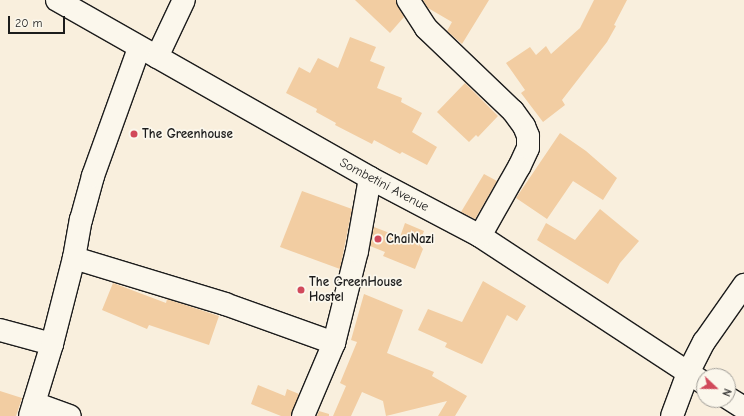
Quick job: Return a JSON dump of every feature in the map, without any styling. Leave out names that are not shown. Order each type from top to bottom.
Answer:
[{"type":"street","name":"Sombetini Avenue","points":[[57,0],[370,178],[480,236],[696,378]]},
{"type":"street","points":[[70,416],[32,409],[52,344],[74,258],[81,220],[93,176],[148,53],[184,0]]},
{"type":"street","points":[[408,0],[426,28],[514,111],[524,126],[528,136],[528,148],[519,167],[480,236]]},
{"type":"street","points":[[303,416],[334,343],[357,251],[370,178]]},
{"type":"street","points":[[74,258],[225,304],[334,343]]},
{"type":"street","points":[[698,368],[704,342],[744,285]]},
{"type":"street","points":[[0,330],[52,344]]},
{"type":"street","points":[[672,416],[696,378]]},
{"type":"building","points":[[355,0],[396,0],[404,17],[390,33]]},
{"type":"building","points":[[423,0],[489,0],[462,44],[447,31],[452,22],[428,8]]},
{"type":"building","points":[[594,0],[627,0],[614,25],[616,26],[607,42],[562,100],[565,105],[543,122],[521,93],[525,90],[506,63],[530,47],[536,55],[546,46],[551,54],[580,28]]},
{"type":"building","points":[[350,37],[376,47],[370,61],[385,67],[377,88],[402,98],[401,102],[422,113],[412,132],[437,147],[427,165],[402,152],[400,154],[374,140],[372,144],[335,125],[336,123],[316,112],[317,109],[286,93],[299,67],[310,73],[318,58],[338,68]]},
{"type":"building","points":[[465,83],[498,116],[478,137],[476,135],[469,142],[437,112]]},
{"type":"building","points":[[560,133],[586,151],[617,178],[603,200],[573,181],[547,219],[516,198]]},
{"type":"building","points":[[484,174],[497,181],[475,219],[461,212]]},
{"type":"building","points":[[302,191],[352,209],[340,269],[280,247]]},
{"type":"building","points":[[600,209],[639,241],[620,263],[608,284],[537,240],[546,223],[575,240]]},
{"type":"building","points":[[405,223],[424,231],[419,244],[423,249],[415,269],[383,256],[385,252],[370,246],[374,227],[400,237]]},
{"type":"building","points":[[483,281],[526,306],[517,321],[507,315],[482,364],[445,347],[447,343],[418,330],[428,309],[462,322]]},
{"type":"building","points":[[113,283],[166,303],[167,299],[219,316],[209,345],[149,325],[147,329],[102,310]]},
{"type":"building","points":[[364,294],[403,310],[387,353],[434,372],[432,376],[467,396],[455,416],[438,416],[447,401],[386,416],[383,401],[362,392],[351,416],[333,416],[346,386],[340,383],[357,342],[351,340]]},
{"type":"building","points":[[258,385],[285,396],[287,389],[299,394],[291,416],[281,416],[251,404]]},
{"type":"building","points":[[0,391],[22,398],[16,416],[0,416]]},
{"type":"building","points":[[319,411],[329,414],[329,416],[317,416]]},
{"type":"place","name":"The Greenhouse","points":[[134,134]]},
{"type":"place","name":"ChaiNazi","points":[[378,239]]},
{"type":"place","name":"The GreenHouse Hostel","points":[[301,290]]}]
